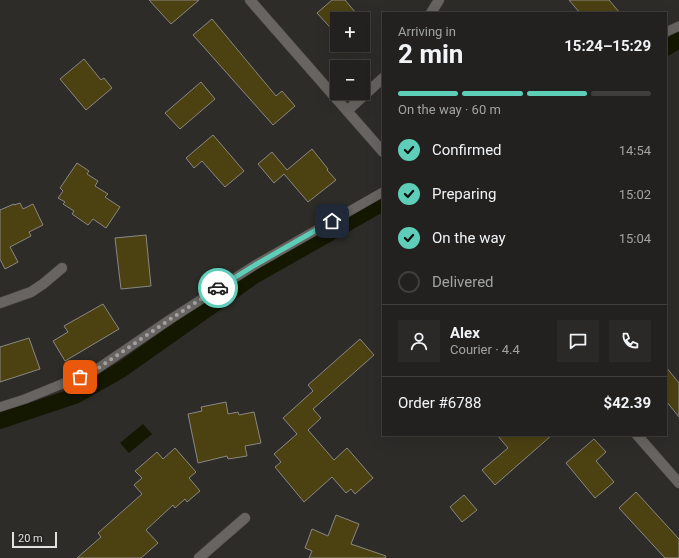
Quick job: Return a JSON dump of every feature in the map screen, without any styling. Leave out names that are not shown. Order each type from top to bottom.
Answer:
[{"type":"street","points":[[250,0],[382,151]]},
{"type":"street","points":[[432,12],[439,0]]},
{"type":"street","points":[[347,111],[382,79]]},
{"type":"street","points":[[0,303],[31,292],[62,268]]},
{"type":"street","points":[[638,436],[679,483]]},
{"type":"street","points":[[199,558],[245,518]]},
{"type":"lane","points":[[667,32],[679,26]]},
{"type":"lane","points":[[0,407],[25,399],[94,371],[169,320],[255,265],[382,193]]},
{"type":"shaded area","points":[[143,424],[152,434],[129,453],[120,443]]},
{"type":"building","points":[[149,0],[199,0],[171,24]]},
{"type":"building","points":[[332,0],[345,0],[355,12],[330,12],[330,27],[317,13]]},
{"type":"building","points":[[569,0],[609,0],[619,12],[579,12]]},
{"type":"building","points":[[212,19],[276,96],[282,91],[295,106],[273,125],[193,35]]},
{"type":"building","points":[[84,59],[101,80],[104,78],[112,88],[86,110],[60,79]]},
{"type":"building","points":[[201,82],[215,99],[180,129],[165,113]]},
{"type":"building","points":[[213,135],[244,171],[225,187],[202,161],[194,168],[186,158]]},
{"type":"building","points":[[312,149],[336,180],[308,202],[284,174],[274,183],[258,164],[272,152],[287,170]]},
{"type":"building","points":[[77,163],[89,171],[87,174],[98,181],[95,186],[108,194],[105,197],[120,207],[106,228],[93,219],[88,225],[72,214],[74,211],[63,204],[65,202],[58,198],[63,191],[60,188]]},
{"type":"building","points":[[20,203],[23,209],[33,204],[43,225],[29,232],[31,236],[10,247],[18,262],[5,269],[0,259],[0,210]]},
{"type":"building","points":[[146,235],[151,286],[121,289],[115,238]]},
{"type":"building","points":[[103,304],[119,329],[65,361],[53,341],[68,332],[64,326]]},
{"type":"building","points":[[29,338],[40,369],[0,382],[0,347]]},
{"type":"building","points":[[360,339],[374,355],[313,409],[321,418],[308,430],[334,460],[347,448],[373,478],[355,494],[351,489],[346,493],[332,477],[304,502],[275,467],[281,462],[274,454],[297,434],[283,418],[313,391],[308,385]]},
{"type":"building","points":[[667,368],[679,383],[679,417],[667,402]]},
{"type":"building","points":[[226,402],[228,414],[238,412],[239,415],[254,412],[261,443],[245,446],[247,456],[228,459],[227,456],[198,463],[188,414],[202,411],[201,407]]},
{"type":"building","points":[[498,436],[551,436],[495,485],[482,470],[508,448]]},
{"type":"building","points":[[594,439],[606,452],[596,461],[614,482],[595,498],[566,463]]},
{"type":"building","points":[[175,448],[196,472],[189,478],[200,491],[187,502],[185,499],[175,508],[173,505],[146,530],[158,543],[141,558],[77,558],[101,537],[98,533],[142,494],[134,485],[142,478],[135,471],[157,452],[163,459]]},
{"type":"building","points":[[636,492],[679,539],[679,558],[665,558],[619,508]]},
{"type":"building","points":[[464,495],[477,510],[462,522],[450,507]]},
{"type":"building","points":[[336,515],[359,524],[351,544],[386,556],[385,558],[309,558],[312,551],[305,548],[312,529],[328,536]]},
{"type":"waterway","points":[[667,47],[679,40]]},
{"type":"waterway","points":[[0,421],[75,396],[121,370],[254,276],[382,204]]},
{"type":"way so far","points":[[80,377],[94,371],[218,288]]},
{"type":"route","points":[[218,288],[332,221]]}]
